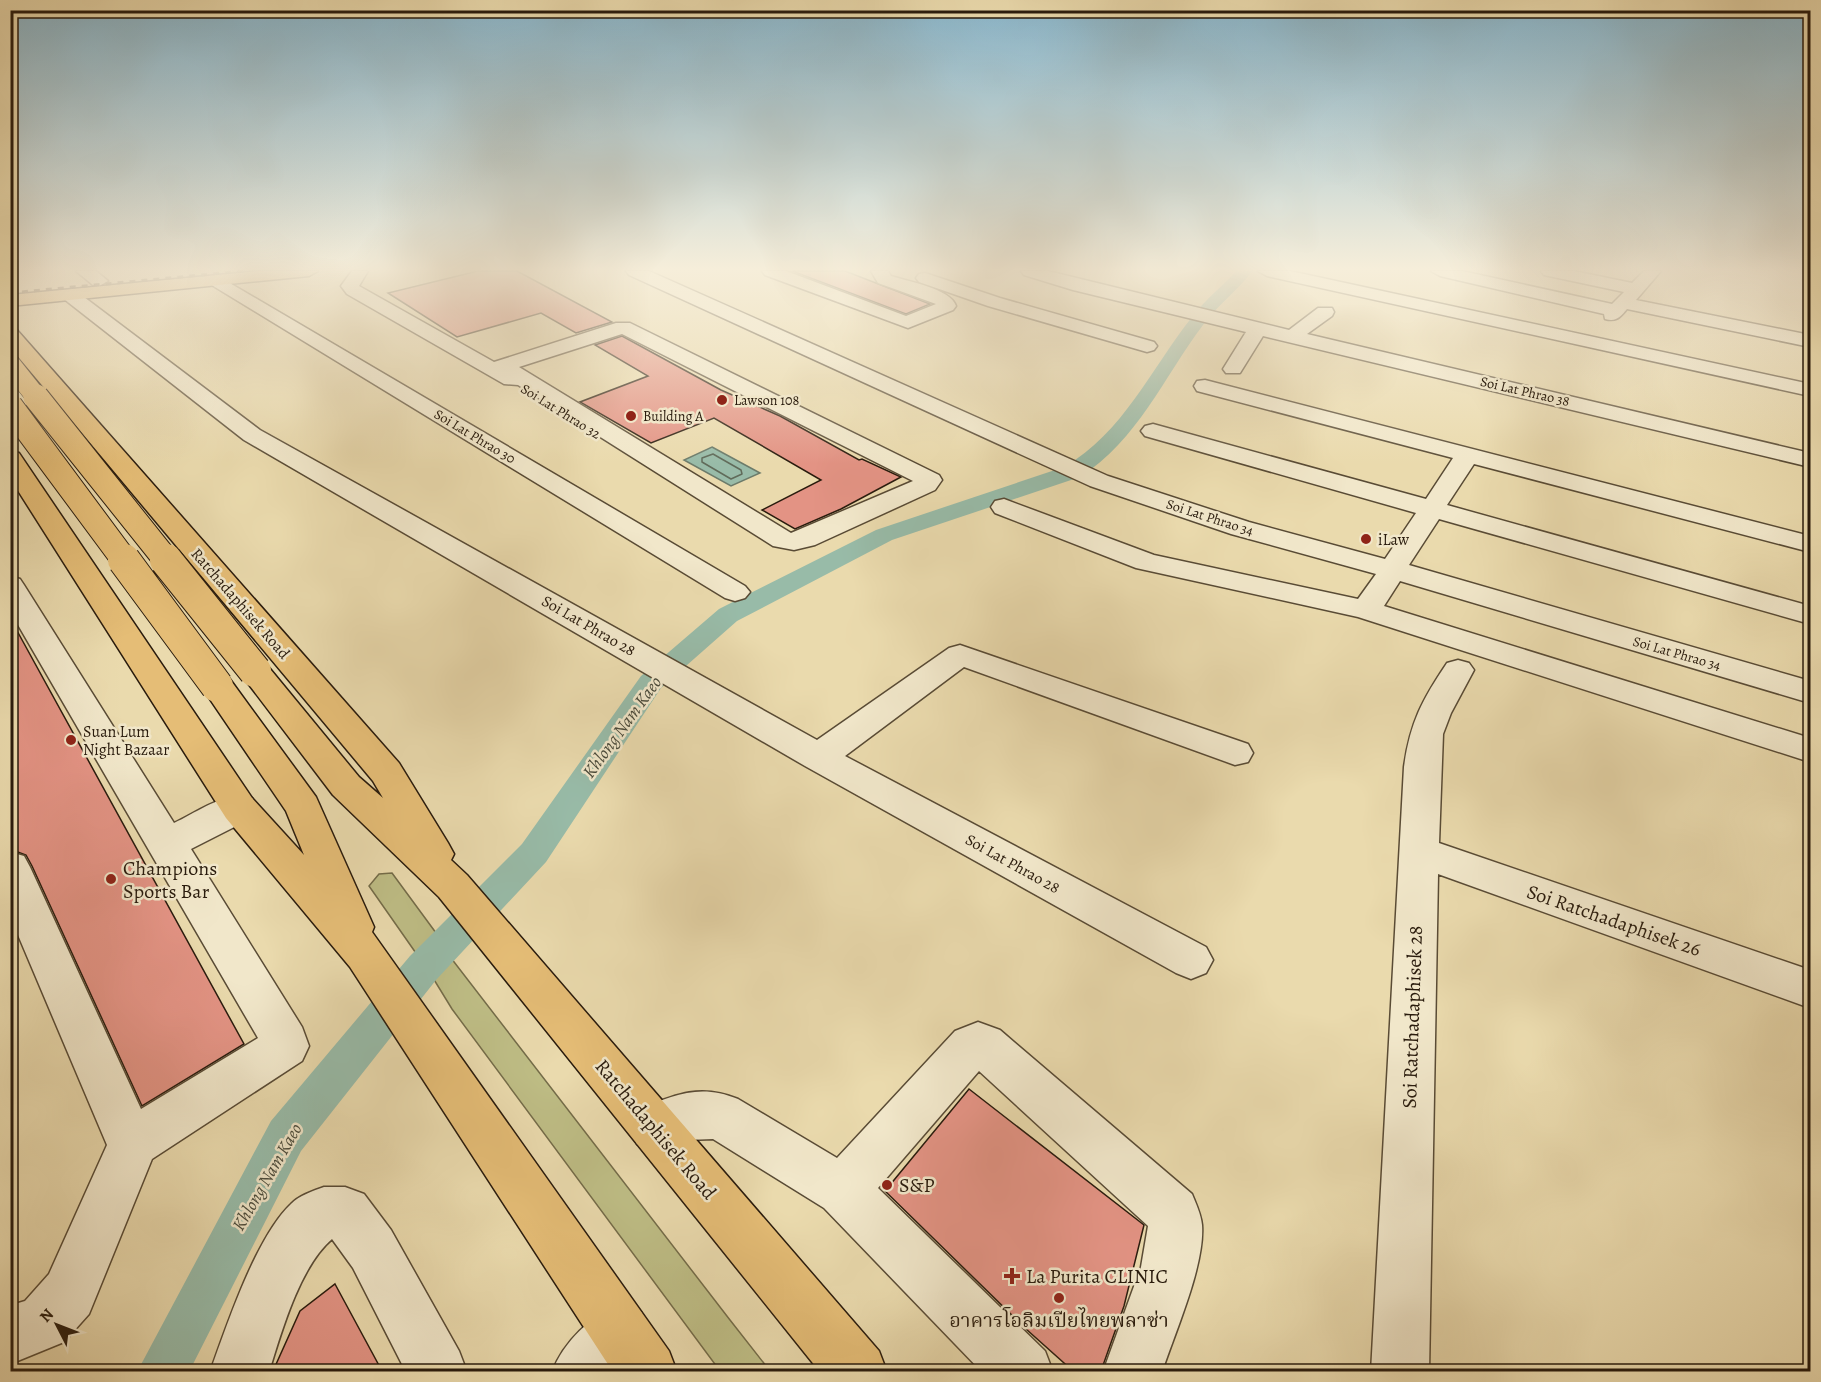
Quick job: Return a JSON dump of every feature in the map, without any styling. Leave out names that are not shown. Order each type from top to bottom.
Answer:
[{"type":"main road","name":"Ratchadaphisek Road","points":[[11,335],[386,772],[472,908]]},
{"type":"main road","name":"Ratchadaphisek Road","points":[[10,364],[346,786],[472,908],[858,1371]]},
{"type":"main road","points":[[10,388],[33,384],[53,385]]},
{"type":"main road","points":[[10,406],[217,686],[303,807],[364,954]]},
{"type":"main road","points":[[105,446],[81,443],[15,465],[239,808],[364,954],[635,1352]]},
{"type":"street","name":"Soi Lat Phrao 28","points":[[123,335],[252,435],[818,757],[1191,960]]},
{"type":"street","name":"Soi Lat Phrao 30","points":[[309,335],[735,592]]},
{"type":"street","name":"Soi Lat Phrao 32","points":[[437,335],[497,368],[756,531]]},
{"type":"street","points":[[497,368],[597,335]]},
{"type":"street","points":[[497,368],[783,540],[794,542],[805,539],[926,485],[930,480],[640,335]]},
{"type":"street","name":"Soi Lat Phrao 34","points":[[777,335],[1099,480],[1240,528],[1391,569],[1810,692]]},
{"type":"street","points":[[1110,335],[1147,346]]},
{"type":"street","points":[[1233,369],[1253,335]]},
{"type":"street","points":[[1567,335],[1810,390]]},
{"type":"street","points":[[1588,340],[1592,335]]},
{"type":"street","points":[[1785,335],[1810,341]]},
{"type":"street","name":"Soi Lat Phrao 38","points":[[1293,336],[1810,460]]},
{"type":"street","points":[[1205,386],[1810,544]]},
{"type":"street","points":[[1153,431],[1810,615]]},
{"type":"street","points":[[1366,610],[1430,508],[1468,454]]},
{"type":"street","points":[[1004,507],[1146,562],[1366,610],[1810,750]]},
{"type":"street","points":[[10,585],[286,1044],[133,1143],[69,1294],[44,1322],[15,1333],[10,1331]]},
{"type":"street","points":[[818,757],[960,655],[1234,753]]},
{"type":"street","name":"Soi Ratchadaphisek 28","points":[[1400,1371],[1418,851],[1426,734],[1434,713],[1458,670]]},
{"type":"street","points":[[167,844],[239,808]]},
{"type":"street","name":"Soi Ratchadaphisek 26","points":[[1418,851],[1810,989]]},
{"type":"street","points":[[10,867],[133,1143]]},
{"type":"street","points":[[842,1190],[971,1046],[978,1043],[984,1045],[1169,1208],[1175,1218],[1173,1252],[1132,1371]]},
{"type":"street","points":[[655,1127],[690,1115],[721,1116],[842,1190],[1024,1371]]},
{"type":"street","points":[[239,1371],[255,1325],[299,1235],[321,1214],[345,1213],[372,1249],[438,1371]]},
{"type":"street","points":[[581,1371],[635,1352]]},
{"type":"shaded area","points":[[392,873],[439,937],[418,956],[369,886],[379,874]]},
{"type":"shaded area","points":[[451,958],[770,1371],[720,1371],[452,1009],[433,978]]},
{"type":"water","points":[[712,447],[760,473],[731,486],[684,460]]},
{"type":"building","points":[[622,336],[721,390],[780,416],[859,460],[862,459],[901,477],[841,509],[795,529],[762,510],[821,480],[714,418],[651,443],[580,402],[648,376],[595,345]]},
{"type":"building","points":[[10,618],[244,1044],[142,1106],[32,866],[26,855],[15,851],[10,840]]},
{"type":"building","name":"อาคารโอลิมเปียไทยพลาซ่า","points":[[969,1089],[1144,1225],[1124,1306],[1101,1371],[1073,1371],[1026,1329],[885,1191]]},
{"type":"building","points":[[335,1284],[382,1371],[273,1371],[300,1311]]},
{"type":"waterway","name":"Khlong Nam Kaeo","points":[[162,1372],[286,1136],[423,968],[534,853],[651,682],[728,615],[884,535],[1072,472],[1091,460],[1126,425],[1187,335]]},
{"type":"place","name":"Lawson 108","points":[[722,400]]},
{"type":"place","name":"Building A","points":[[631,416]]},
{"type":"place","name":"iLaw","points":[[1366,539]]},
{"type":"place","name":"Suan Lum Night Bazaar","points":[[71,740]]},
{"type":"place","name":"Champions Sports Bar","points":[[111,879]]},
{"type":"place","name":"S&P","points":[[887,1185]]},
{"type":"place","name":"La Purita CLINIC","points":[[1012,1276]]},
{"type":"place","name":"อาคารโอลิมเปียไทยพลาซ่า","points":[[1059,1298]]}]
